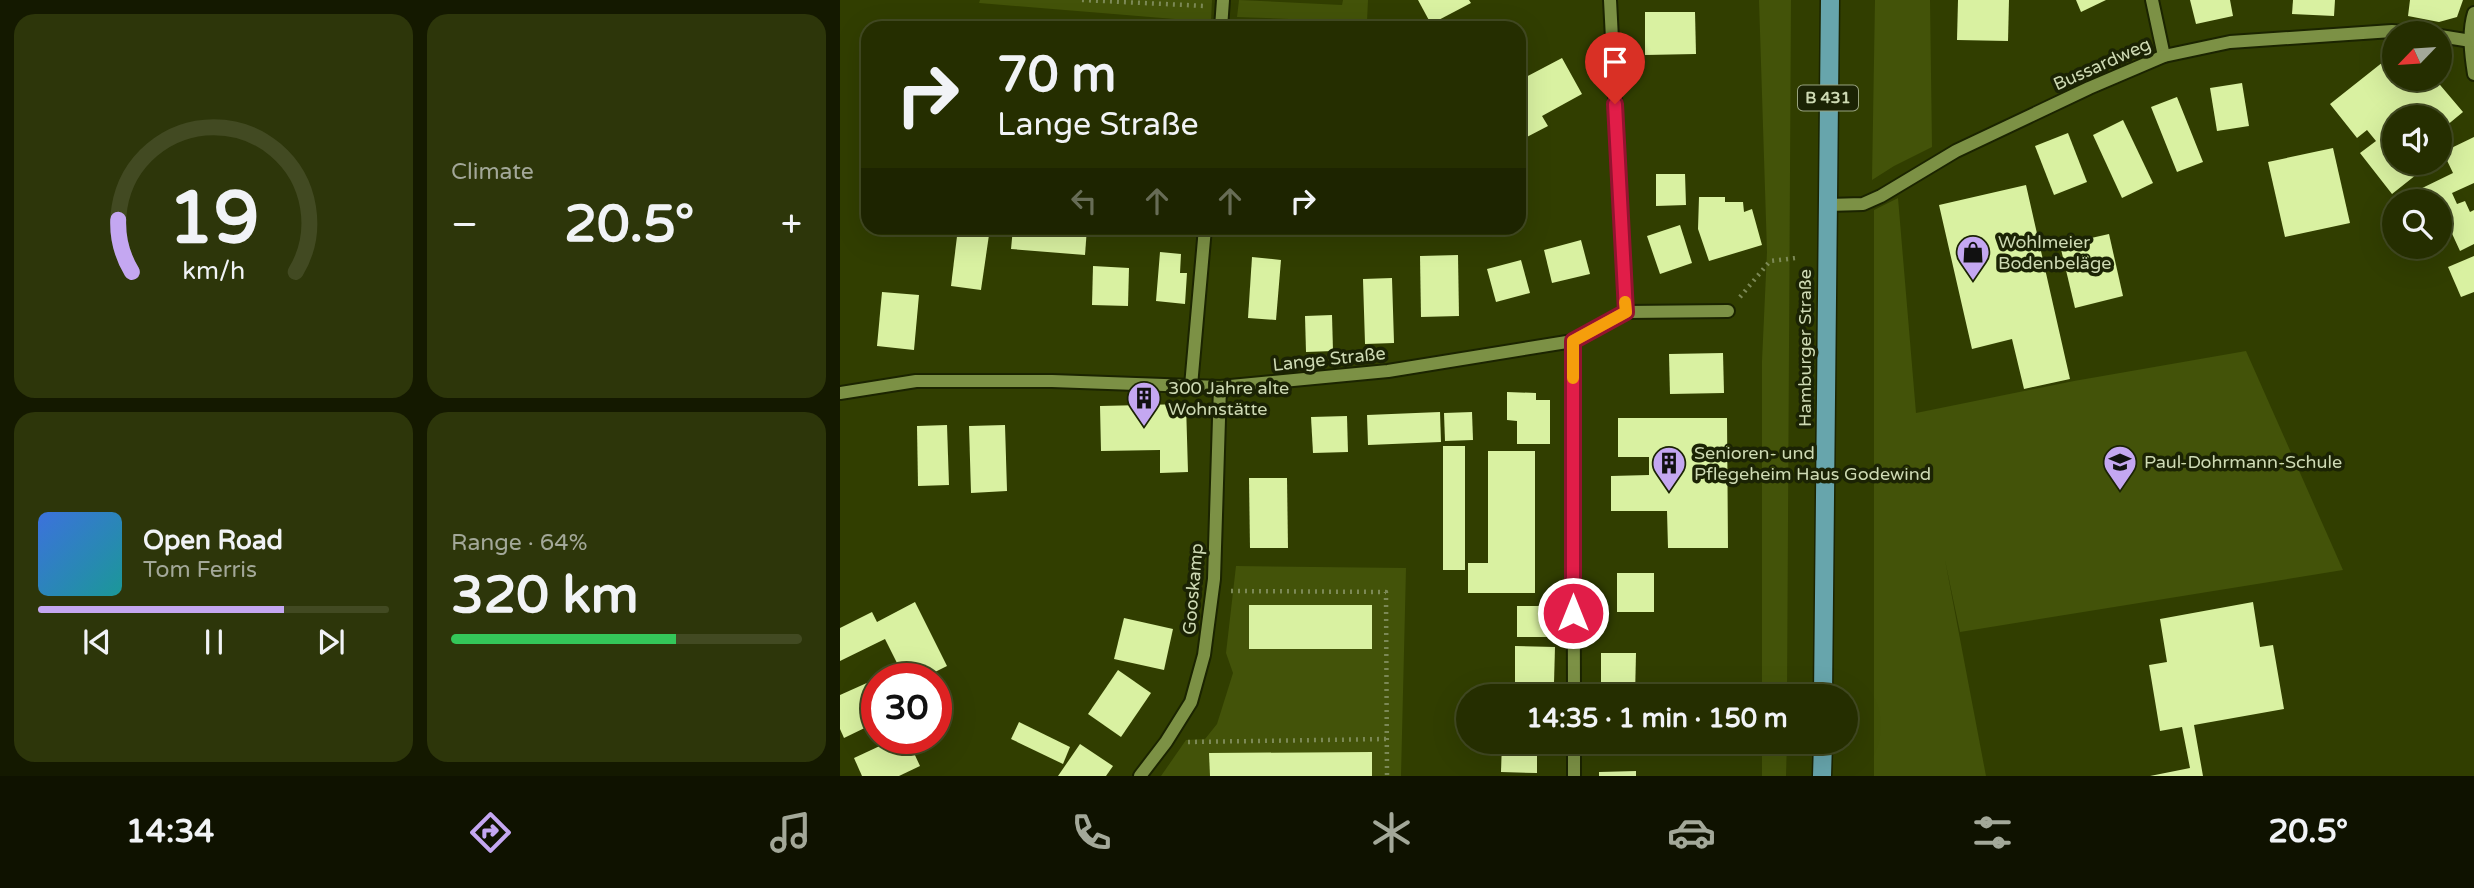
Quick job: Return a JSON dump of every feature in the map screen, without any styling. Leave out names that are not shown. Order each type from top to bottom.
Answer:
[{"type":"main road","name":"Hamburger Straße","points":[[1823,684],[1830,0]]},
{"type":"main road","points":[[1822,776],[1823,754]]},
{"type":"street","points":[[1610,0],[1626,312]]},
{"type":"street","points":[[2152,0],[2164,56]]},
{"type":"street","points":[[2474,13],[2474,74]]},
{"type":"street","name":"Bussardweg","points":[[1827,205],[1863,204],[1956,151],[2164,56],[2230,42],[2382,33]]},
{"type":"street","points":[[2452,38],[2472,41]]},
{"type":"street","points":[[1191,386],[1204,235]]},
{"type":"street","name":"Lange Straße","points":[[840,393],[916,381],[1220,387],[1388,371],[1573,341],[1626,312],[1728,312]]},
{"type":"street","points":[[1573,341],[1574,684]]},
{"type":"street","name":"Gooskamp","points":[[1140,776],[1166,742],[1191,702],[1204,655],[1212,591],[1220,387]]},
{"type":"street","points":[[1574,754],[1574,776]]},
{"type":"path","points":[[1082,0],[1223,4]]},
{"type":"path","points":[[1728,312],[1770,261],[1796,258]]},
{"type":"path","points":[[1212,591],[1386,592],[1387,776]]},
{"type":"path","points":[[1166,742],[1387,738]]},
{"type":"green space","points":[[980,0],[1212,0],[1211,21],[979,3]]},
{"type":"green space","points":[[1239,0],[1342,5],[1343,0],[1368,0],[1367,21],[1237,17]]},
{"type":"green space","points":[[1759,0],[1791,0],[1787,684],[1762,684],[1762,361],[1767,252]]},
{"type":"green space","points":[[1875,0],[1930,0],[1932,147],[1872,180]]},
{"type":"green space","points":[[1898,198],[1916,413],[2074,381],[2246,351],[2343,570],[1960,632],[1945,560],[1986,776],[1874,776],[1874,210]]},
{"type":"green space","points":[[1236,566],[1406,568],[1401,776],[1161,776],[1186,740],[1205,739],[1217,724],[1233,673],[1226,653]]},
{"type":"green space","points":[[1762,754],[1787,754],[1786,776],[1762,776]]},
{"type":"building","points":[[1418,0],[1469,0],[1471,3],[1437,21],[1429,21]]},
{"type":"building","points":[[1958,0],[2009,0],[2008,41],[1957,40]]},
{"type":"building","points":[[2076,0],[2106,0],[2081,12]]},
{"type":"building","points":[[2190,0],[2230,0],[2233,16],[2196,24]]},
{"type":"building","points":[[2293,0],[2335,0],[2334,16],[2292,14]]},
{"type":"building","points":[[2410,0],[2463,0],[2457,17],[2434,21],[2408,16]]},
{"type":"building","points":[[1645,12],[1695,12],[1696,54],[1645,55]]},
{"type":"building","points":[[1562,58],[1582,94],[1542,116],[1548,126],[1526,137],[1528,89],[1526,77]]},
{"type":"building","points":[[2382,63],[2382,91],[2445,91],[2463,112],[2452,121],[2452,105],[2382,105],[2382,175],[2416,175],[2398,189],[2388,189],[2360,153],[2376,141],[2367,130],[2357,138],[2330,104]]},
{"type":"building","points":[[2242,83],[2249,126],[2217,131],[2210,88]]},
{"type":"building","points":[[2177,97],[2203,162],[2177,172],[2151,107]]},
{"type":"building","points":[[2123,120],[2153,183],[2122,198],[2093,135]]},
{"type":"building","points":[[2068,133],[2087,182],[2054,195],[2035,146]]},
{"type":"building","points":[[2474,137],[2474,183],[2452,193],[2452,189],[2420,189],[2452,175],[2452,148]]},
{"type":"building","points":[[2333,148],[2350,223],[2285,237],[2268,162]]},
{"type":"building","points":[[1656,174],[1685,174],[1686,205],[1656,206]]},
{"type":"building","points":[[2026,185],[2070,379],[2024,389],[2012,339],[1972,349],[1939,205]]},
{"type":"building","points":[[2452,193],[2457,204],[2465,201],[2470,212],[2474,210],[2474,244],[2460,251],[2452,234]]},
{"type":"building","points":[[1699,197],[1725,197],[1725,202],[1743,202],[1744,212],[1752,209],[1762,245],[1709,261],[1698,229]]},
{"type":"building","points":[[1680,225],[1692,263],[1660,274],[1647,236]]},
{"type":"building","points":[[2109,234],[2123,296],[2075,308],[2060,245]]},
{"type":"building","points":[[957,235],[989,235],[981,290],[951,286]]},
{"type":"building","points":[[1012,235],[1086,235],[1085,255],[1011,249]]},
{"type":"building","points":[[1581,240],[1590,274],[1552,283],[1544,250]]},
{"type":"building","points":[[1160,252],[1181,254],[1180,273],[1187,273],[1185,304],[1156,301]]},
{"type":"building","points":[[1458,255],[1459,316],[1421,317],[1420,256]]},
{"type":"building","points":[[2474,256],[2474,292],[2461,297],[2448,267]]},
{"type":"building","points":[[1252,257],[1281,260],[1276,320],[1248,318]]},
{"type":"building","points":[[1521,260],[1530,293],[1496,302],[1487,269]]},
{"type":"building","points":[[1093,266],[1129,268],[1128,306],[1092,305]]},
{"type":"building","points":[[1392,278],[1394,343],[1365,344],[1363,279]]},
{"type":"building","points":[[882,292],[919,295],[914,350],[877,346]]},
{"type":"building","points":[[1332,315],[1333,351],[1306,352],[1305,316]]},
{"type":"building","points":[[1723,353],[1724,393],[1670,394],[1669,354]]},
{"type":"building","points":[[1507,392],[1536,393],[1536,400],[1550,400],[1550,444],[1517,444],[1517,421],[1507,420]]},
{"type":"building","name":"300 Jahre alte Wohnstätte","points":[[1186,404],[1188,472],[1160,473],[1160,450],[1101,451],[1100,406]]},
{"type":"building","points":[[1440,412],[1441,442],[1368,445],[1367,415]]},
{"type":"building","points":[[1472,412],[1473,440],[1445,441],[1444,413]]},
{"type":"building","points":[[1347,416],[1348,452],[1313,453],[1311,417]]},
{"type":"building","name":"Senioren- und Pflegeheim Haus Godewind","points":[[1618,418],[1727,418],[1728,548],[1668,548],[1667,511],[1611,511],[1611,476],[1649,475],[1649,457],[1618,457]]},
{"type":"building","points":[[947,425],[949,485],[918,486],[917,426]]},
{"type":"building","points":[[1005,425],[1007,491],[971,493],[969,426]]},
{"type":"building","points":[[1443,446],[1465,446],[1465,570],[1443,570]]},
{"type":"building","points":[[1488,451],[1535,451],[1535,593],[1468,593],[1468,563],[1488,563]]},
{"type":"building","points":[[1249,478],[1287,478],[1288,548],[1250,548]]},
{"type":"building","points":[[1617,573],[1654,573],[1654,612],[1617,612]]},
{"type":"building","points":[[915,602],[946,663],[897,663],[885,639],[840,661],[840,628],[872,612],[877,622]]},
{"type":"building","points":[[2253,602],[2260,647],[2273,645],[2284,709],[2194,725],[2203,776],[2150,776],[2190,768],[2182,727],[2160,731],[2149,665],[2167,662],[2160,619]]},
{"type":"building","points":[[1249,605],[1372,605],[1372,649],[1249,649]]},
{"type":"building","points":[[1517,606],[1554,606],[1554,637],[1517,637]]},
{"type":"building","points":[[1124,618],[1173,629],[1164,670],[1114,659]]},
{"type":"building","points":[[1515,646],[1555,647],[1554,683],[1515,682]]},
{"type":"building","points":[[1601,653],[1636,653],[1635,684],[1601,684]]},
{"type":"building","points":[[1118,670],[1151,693],[1121,737],[1088,714]]},
{"type":"building","points":[[861,686],[861,730],[844,738],[840,729],[840,695]]},
{"type":"building","points":[[1019,722],[1070,747],[1063,764],[1011,739]]},
{"type":"building","points":[[1080,744],[1113,766],[1106,776],[1058,776]]},
{"type":"building","points":[[1372,752],[1372,776],[1210,776],[1209,753]]},
{"type":"building","points":[[863,754],[914,754],[920,766],[899,776],[862,776],[854,758]]},
{"type":"building","points":[[1502,754],[1537,754],[1537,773],[1501,772]]},
{"type":"building","points":[[1636,771],[1636,776],[1599,776],[1599,772]]},
{"type":"slow traffic","points":[[1573,378],[1573,341],[1626,312],[1625,302]]},
{"type":"place","name":"Wohlmeier Bodenbeläge","points":[[1973,282]]},
{"type":"place","name":"300 Jahre alte Wohnstätte","points":[[1144,428]]},
{"type":"place","name":"Paul-Dohrmann-Schule","points":[[2120,492]]},
{"type":"place","name":"Senioren- und Pflegeheim Haus Godewind","points":[[1669,493]]},
{"type":"route","points":[[1573,613],[1573,341],[1626,312],[1615,104]]}]
